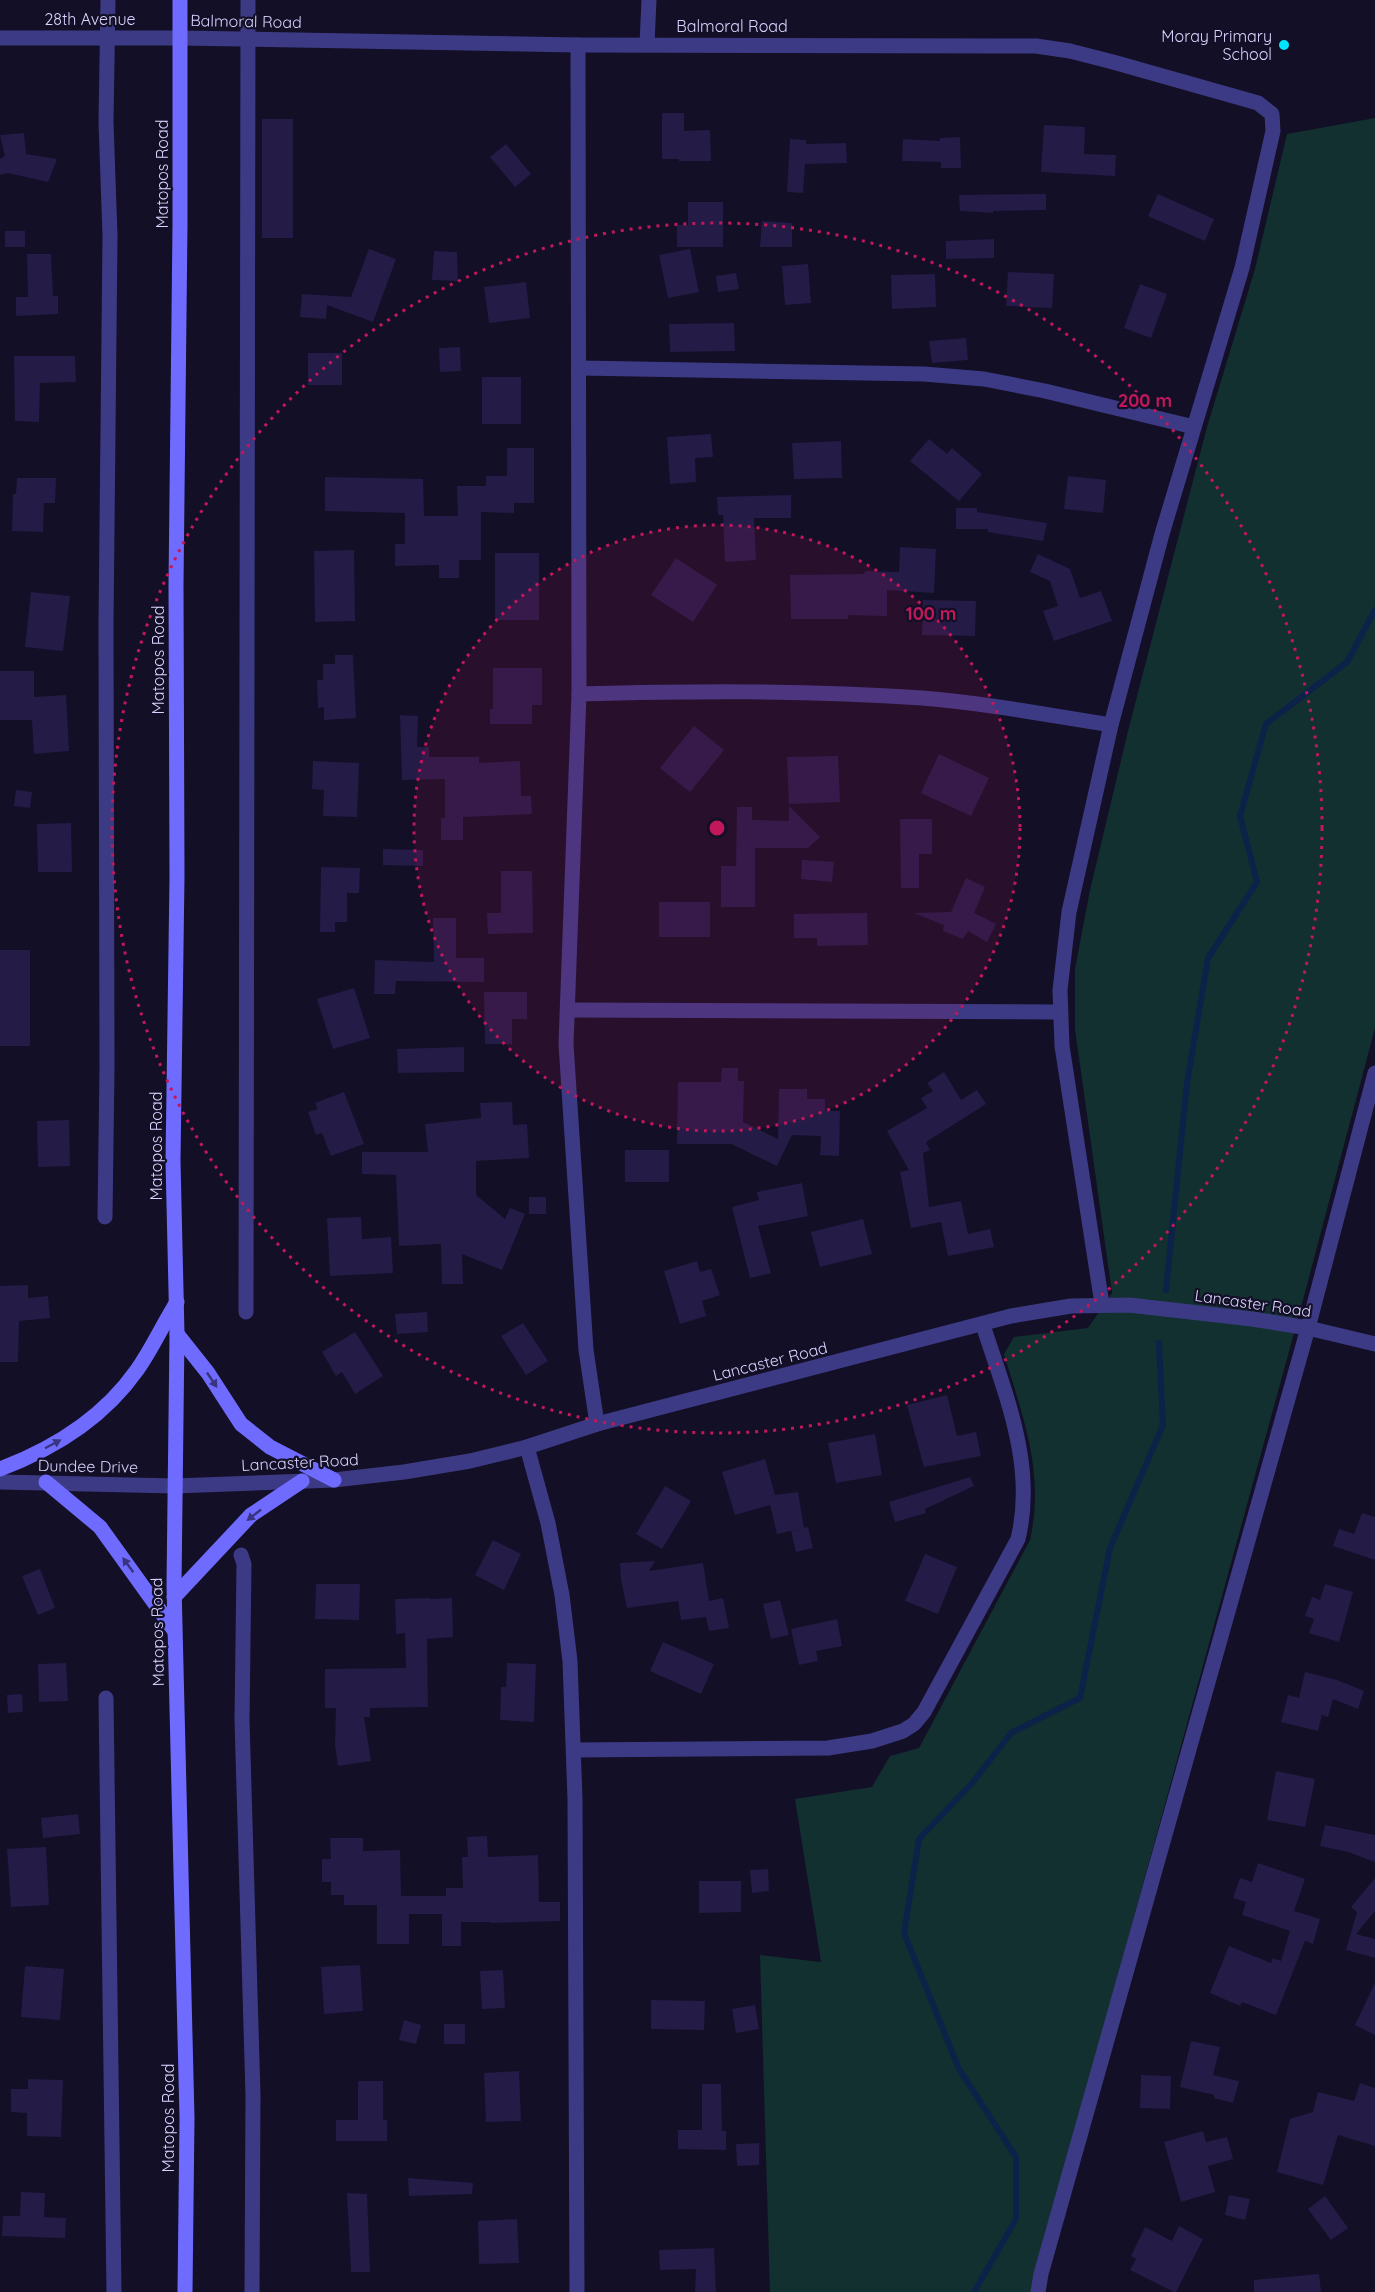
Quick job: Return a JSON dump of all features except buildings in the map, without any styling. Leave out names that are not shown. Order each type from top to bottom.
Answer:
[{"type":"main road","name":"Matopos Road","points":[[180,0],[176,585],[177,878],[173,1161],[177,1302],[174,1629],[187,2118],[185,2292]]},
{"type":"main road","points":[[0,1469],[21,1461],[67,1436],[122,1390],[138,1368],[177,1302]]},
{"type":"main road","points":[[177,1334],[216,1383],[241,1424],[270,1447],[334,1480]]},
{"type":"main road","points":[[174,1597],[251,1515],[302,1481]]},
{"type":"main road","points":[[46,1482],[100,1527],[174,1629]]},
{"type":"street","points":[[105,1217],[106,613],[110,236],[106,122],[108,0]]},
{"type":"street","points":[[246,1312],[248,0]]},
{"type":"street","points":[[647,44],[649,0]]},
{"type":"street","name":"28th Avenue","points":[[0,38],[180,38]]},
{"type":"street","name":"Balmoral Road","points":[[180,38],[578,45],[986,45],[1053,48],[1113,62],[1257,103],[1272,114],[1273,131],[1242,268],[1194,427]]},
{"type":"street","points":[[578,45],[579,694],[566,1044],[586,1350],[597,1424]]},
{"type":"street","points":[[580,368],[924,374],[984,379],[1045,391],[1194,427],[1162,534],[1111,725],[1069,912],[1062,964],[1059,1012],[1062,1046],[1102,1304]]},
{"type":"street","points":[[579,694],[731,691],[922,698],[993,706],[1111,725]]},
{"type":"street","points":[[568,1010],[1059,1012]]},
{"type":"street","points":[[1038,2292],[1308,1328],[1375,1073]]},
{"type":"street","name":"Lancaster Road","points":[[174,1486],[334,1480],[470,1461],[527,1447],[597,1424],[1040,1310],[1102,1304],[1210,1314],[1308,1328],[1375,1344]]},
{"type":"street","points":[[574,1750],[828,1748],[872,1741],[903,1731],[914,1724],[924,1712],[1018,1539],[1022,1523],[1024,1476],[1020,1448],[1011,1409],[983,1324]]},
{"type":"street","points":[[527,1447],[548,1523],[562,1595],[570,1661],[574,1750],[577,2292]]},
{"type":"street","name":"Dundee Drive","points":[[0,1482],[174,1486]]},
{"type":"street","points":[[241,1555],[244,1564],[242,1720],[253,2095],[252,2292]]},
{"type":"street","points":[[106,1698],[114,2292]]},
{"type":"green space","points":[[1375,118],[1375,1028],[1299,1315],[1036,2275],[1034,2292],[770,2292],[760,1955],[821,1962],[795,1799],[872,1787],[890,1756],[919,1748],[1030,1540],[1035,1491],[1030,1446],[1004,1354],[1014,1337],[1088,1328],[1112,1293],[1075,1029],[1075,969],[1090,890],[1129,727],[1207,427],[1255,269],[1287,134]]},
{"type":"waterway","points":[[1166,1290],[1187,1083],[1208,958],[1257,882],[1240,816],[1266,724],[1347,662],[1375,610]]},
{"type":"waterway","points":[[974,2292],[1016,2219],[1016,2157],[959,2069],[904,1933],[919,1839],[973,1782],[1011,1733],[1080,1698],[1110,1548],[1163,1425],[1159,1343]]},
{"type":"place","name":"Moray Primary School","points":[[1284,45]]}]
